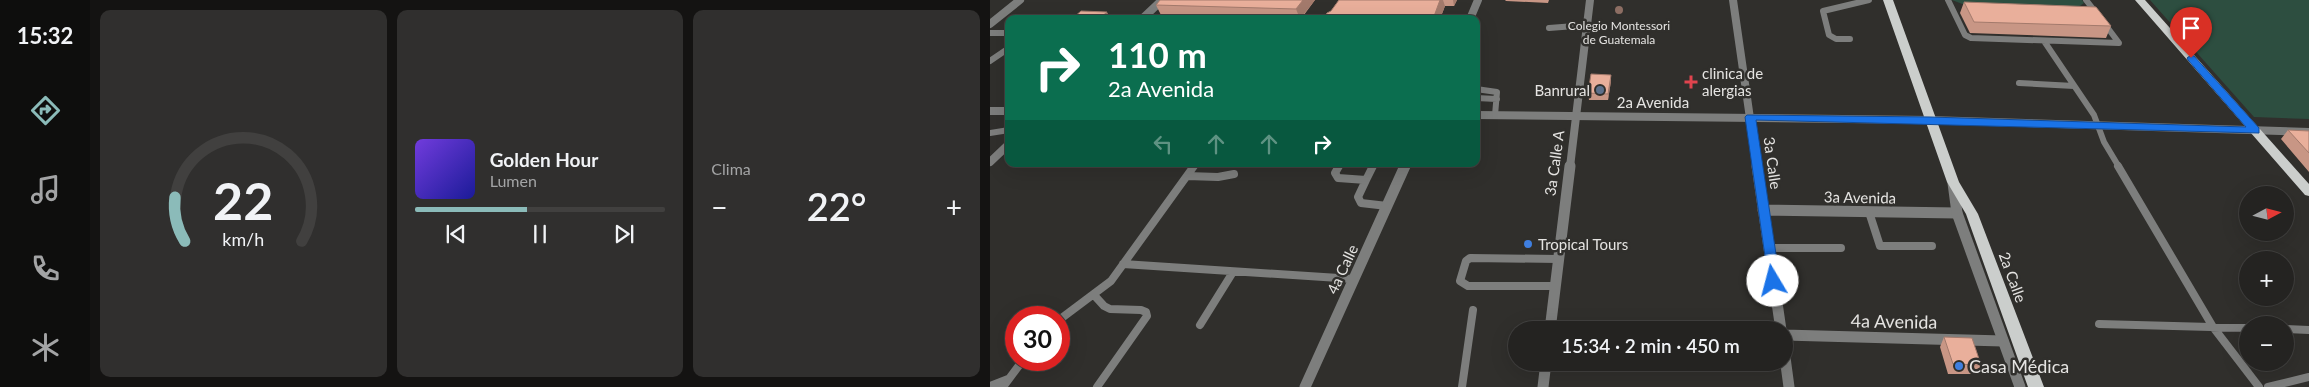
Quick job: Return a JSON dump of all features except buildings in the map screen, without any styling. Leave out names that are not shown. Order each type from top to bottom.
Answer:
[{"type":"main road","name":"2a Calle","points":[[1888,0],[1953,182],[1972,214],[2036,387]]},
{"type":"main road","points":[[2140,0],[2309,192]]},
{"type":"street","points":[[990,24],[1020,0]]},
{"type":"street","points":[[1146,15],[1162,0]]},
{"type":"street","points":[[1472,15],[1478,0]]},
{"type":"street","name":"3a Calle A","points":[[1551,321],[1590,0]]},
{"type":"street","name":"3a Calle","points":[[1733,0],[1780,321]]},
{"type":"street","points":[[990,111],[1005,111]]},
{"type":"street","name":"2a Avenida","points":[[1480,115],[1930,120],[2309,132]]},
{"type":"street","points":[[990,162],[1005,148]]},
{"type":"street","name":"4a Calle","points":[[1305,387],[1405,167]]},
{"type":"street","name":"2a Calle","points":[[1953,182],[1957,213],[2020,387]]},
{"type":"street","name":"3a Avenida","points":[[1763,210],[1957,213]]},
{"type":"street","name":"4a Avenida","points":[[1793,335],[2003,341]]},
{"type":"street","points":[[1543,387],[1545,371]]},
{"type":"street","points":[[1787,371],[1790,387]]},
{"type":"lane","points":[[1850,39],[1836,39],[1829,35],[1823,11],[1869,0]]},
{"type":"lane","points":[[1948,0],[1967,38],[2119,43],[2086,0]]},
{"type":"lane","points":[[1951,8],[1961,8]]},
{"type":"lane","points":[[2086,12],[2096,13]]},
{"type":"lane","points":[[1549,28],[1588,26]]},
{"type":"lane","points":[[990,33],[1005,33]]},
{"type":"lane","points":[[990,39],[998,33]]},
{"type":"lane","points":[[2044,41],[2094,116],[2104,142],[2213,327],[2259,387]]},
{"type":"lane","points":[[990,61],[1005,51]]},
{"type":"lane","points":[[2019,83],[2074,86]]},
{"type":"lane","points":[[1480,89],[1498,92],[1495,115]]},
{"type":"lane","points":[[1480,98],[1497,99]]},
{"type":"lane","points":[[990,133],[1005,131]]},
{"type":"lane","points":[[1070,312],[1112,281],[1193,167]]},
{"type":"lane","points":[[1338,167],[1335,173],[1338,178],[1366,180]]},
{"type":"lane","points":[[1372,167],[1358,200],[1361,203],[1387,206]]},
{"type":"lane","points":[[1187,176],[1218,177],[1234,174]]},
{"type":"lane","points":[[1869,212],[1880,246],[1932,246]]},
{"type":"lane","points":[[1768,248],[1841,248]]},
{"type":"lane","points":[[1554,286],[1468,286],[1460,281],[1466,260],[1470,258],[1558,259]]},
{"type":"lane","points":[[1123,264],[1354,279]]},
{"type":"lane","points":[[1200,325],[1233,272]]},
{"type":"lane","points":[[1094,294],[1104,307],[1111,309],[1142,309],[1146,312],[1147,316],[1097,387]]},
{"type":"lane","points":[[1462,387],[1473,310]]},
{"type":"lane","points":[[2099,324],[2239,328]]},
{"type":"lane","points":[[2294,329],[2309,330]]},
{"type":"lane","points":[[990,386],[1006,383],[1015,371]]},
{"type":"lane","points":[[2268,387],[2309,377]]},
{"type":"green space","points":[[1952,0],[2082,0],[2084,3],[2077,8],[1965,5]]},
{"type":"green space","points":[[2150,0],[2309,0],[2309,119],[2254,117]]},
{"type":"place","name":"Colegio Montessori de Guatemala","points":[[1619,10]]},
{"type":"place","name":"clinica de alergias","points":[[1691,82]]},
{"type":"place","name":"Banrural","points":[[1600,90]]},
{"type":"place","name":"Tropical Tours","points":[[1528,244]]},
{"type":"place","name":"Casa Médica","points":[[1959,366]]},
{"type":"route","points":[[1773,281],[1750,117],[1930,120],[2255,131],[2191,58]]}]
